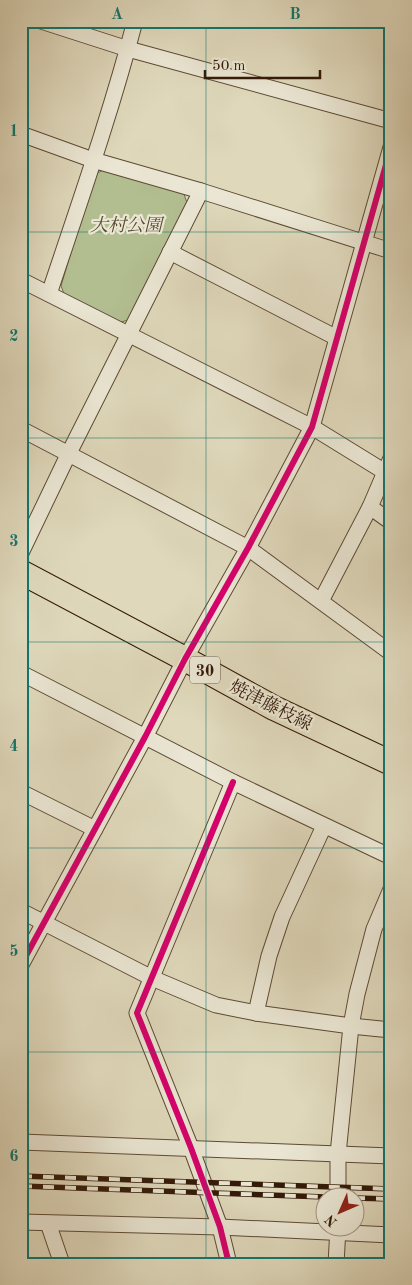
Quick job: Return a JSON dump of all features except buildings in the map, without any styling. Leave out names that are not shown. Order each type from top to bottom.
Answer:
[{"type":"main road","name":"焼津藤枝線","points":[[21,572],[274,708],[391,763]]},
{"type":"street","points":[[41,21],[128,48],[391,121]]},
{"type":"street","points":[[49,294],[93,160],[135,21]]},
{"type":"street","points":[[21,134],[93,160],[391,251]]},
{"type":"street","points":[[21,965],[45,924],[185,659],[248,548],[312,427],[391,147]]},
{"type":"street","points":[[21,552],[201,192]]},
{"type":"street","points":[[170,252],[337,338]]},
{"type":"street","points":[[21,280],[388,465],[370,507],[321,601]]},
{"type":"street","points":[[21,429],[248,548],[391,653]]},
{"type":"street","points":[[370,507],[391,522]]},
{"type":"street","points":[[21,673],[233,782],[391,857]]},
{"type":"street","points":[[229,1264],[220,1228],[191,1148],[136,1013],[233,782]]},
{"type":"street","points":[[21,792],[95,829]]},
{"type":"street","points":[[256,1013],[269,956],[282,917],[324,826]]},
{"type":"street","points":[[338,1188],[338,1154],[351,1026],[357,994],[374,929],[391,890]]},
{"type":"street","points":[[21,911],[152,978],[216,1006],[256,1013],[391,1030]]},
{"type":"street","points":[[21,1142],[391,1156]]},
{"type":"street","points":[[21,1222],[314,1230]]},
{"type":"street","points":[[48,1223],[62,1264]]},
{"type":"street","points":[[364,1232],[391,1235]]},
{"type":"street","points":[[336,1264],[337,1238]]},
{"type":"green space","name":"大村公園","points":[[103,170],[184,194],[187,203],[128,320],[118,323],[65,296],[61,286],[94,175]]},
{"type":"railway","points":[[21,1176],[391,1189]]},
{"type":"railway","points":[[21,1186],[314,1197]]},
{"type":"railway","points":[[364,1198],[391,1199]]},
{"type":"cycle path","points":[[21,965],[312,427],[391,147]]},
{"type":"cycle path","points":[[229,1264],[220,1227],[191,1148],[137,1013],[233,782]]}]
